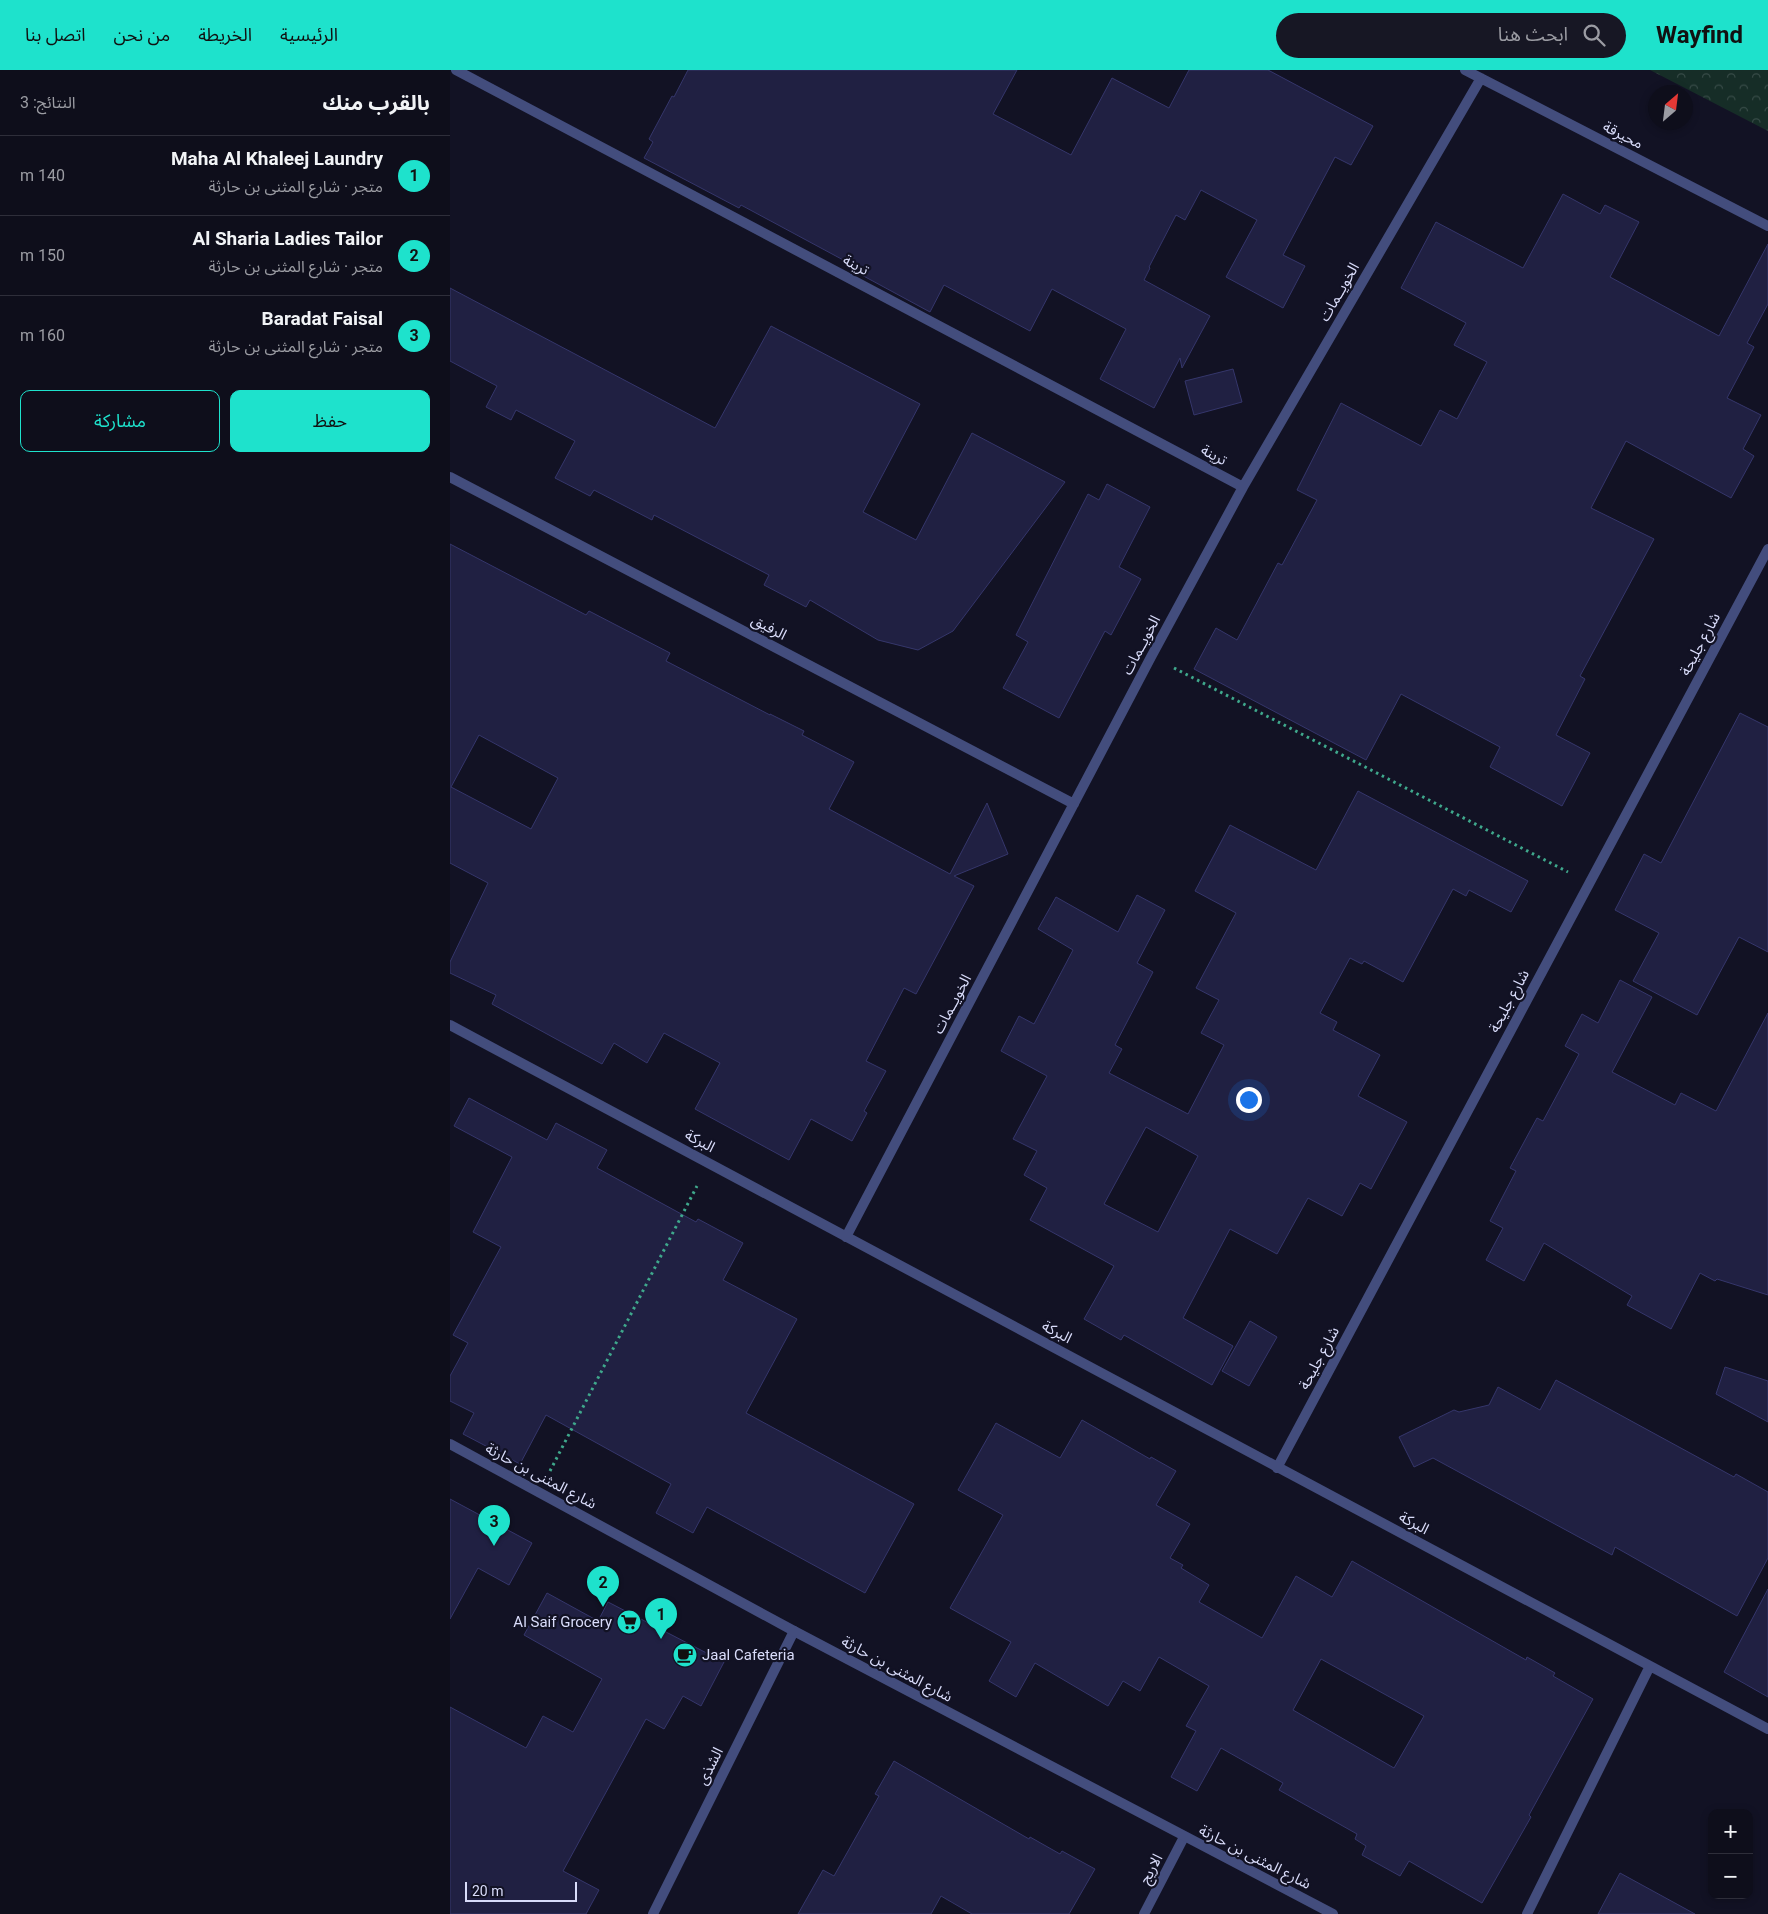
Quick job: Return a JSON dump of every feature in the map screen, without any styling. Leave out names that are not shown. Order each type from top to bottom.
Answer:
[{"type":"street","name":"ترينة","points":[[456,70],[1243,487]]},
{"type":"street","name":"محيرقة","points":[[1465,70],[1768,226]]},
{"type":"street","name":"الخويــمات","points":[[846,1237],[1151,657],[1243,487],[1481,78]]},
{"type":"street","name":"الرفيق","points":[[450,477],[1074,804]]},
{"type":"street","name":"شارع جليحة","points":[[1278,1468],[1768,549]]},
{"type":"street","name":"البركة","points":[[450,1025],[1768,1730]]},
{"type":"street","name":"شارع المثنى بن حارثة","points":[[450,1444],[794,1631],[1333,1914]]},
{"type":"street","name":"الشذى","points":[[653,1914],[794,1631]]},
{"type":"street","points":[[1527,1914],[1650,1666]]},
{"type":"street","name":"الاريج","points":[[1144,1914],[1184,1837]]},
{"type":"path","points":[[1151,657],[1589,882]]},
{"type":"path","points":[[539,1491],[709,1163]]},
{"type":"green space","points":[[1650,70],[1768,70],[1768,131],[1693,92],[1693,85],[1679,85]]},
{"type":"building","points":[[688,70],[1017,70],[993,114],[1071,155],[1112,78],[1169,108],[1189,70],[1268,70],[1373,126],[1351,165],[1335,157],[1283,255],[1305,266],[1283,308],[1226,277],[1257,220],[1201,190],[1185,220],[1176,215],[1144,280],[1210,316],[1182,368],[1180,358],[1154,408],[1100,379],[1126,329],[1052,289],[1030,331],[944,285],[930,312],[858,273],[860,269],[741,205],[739,208],[644,158],[653,142],[649,139]]},
{"type":"building","points":[[1563,194],[1600,214],[1605,205],[1639,222],[1610,277],[1719,336],[1768,244],[1768,304],[1747,343],[1754,347],[1727,398],[1761,415],[1743,449],[1754,456],[1731,498],[1626,441],[1591,508],[1654,539],[1580,676],[1585,679],[1556,735],[1590,753],[1562,806],[1490,767],[1500,747],[1401,694],[1366,760],[1194,669],[1216,628],[1237,640],[1278,563],[1282,565],[1317,500],[1297,490],[1341,403],[1421,446],[1440,410],[1457,419],[1487,362],[1454,345],[1466,323],[1401,288],[1436,222],[1523,268]]},
{"type":"building","points":[[450,288],[715,428],[771,326],[920,404],[863,512],[916,540],[972,433],[1065,482],[953,631],[918,650],[878,640],[810,600],[806,607],[764,585],[769,575],[654,515],[652,520],[594,490],[590,496],[555,478],[575,441],[516,410],[511,420],[486,407],[497,386],[450,361]]},
{"type":"building","points":[[1233,369],[1242,402],[1194,415],[1185,381]]},
{"type":"building","points":[[1107,484],[1150,507],[1119,567],[1141,579],[1111,635],[1105,631],[1059,718],[1003,688],[1028,642],[1016,635],[1088,494],[1099,500]]},
{"type":"building","points":[[450,544],[586,615],[589,611],[670,653],[666,661],[804,731],[802,735],[854,762],[829,809],[950,874],[987,803],[1008,854],[954,876],[974,886],[916,994],[904,988],[866,1061],[886,1071],[864,1111],[867,1113],[852,1141],[811,1119],[789,1160],[695,1109],[720,1063],[664,1033],[647,1063],[614,1043],[602,1064],[492,1004],[496,995],[450,973],[450,962],[488,883],[450,863]],"holes":[[[479,735],[558,778],[531,829],[451,787]]]},
{"type":"building","points":[[1740,713],[1768,727],[1768,952],[1739,937],[1697,1015],[1633,981],[1659,933],[1615,910],[1644,854],[1661,863]]},
{"type":"building","points":[[1358,791],[1528,881],[1511,912],[1469,890],[1466,896],[1453,889],[1403,982],[1364,961],[1362,964],[1350,958],[1320,1013],[1337,1022],[1333,1030],[1380,1055],[1358,1096],[1407,1122],[1371,1189],[1360,1183],[1342,1216],[1308,1198],[1277,1254],[1230,1229],[1183,1318],[1233,1346],[1212,1385],[1124,1335],[1121,1340],[1084,1319],[1114,1266],[1030,1220],[1047,1188],[1024,1175],[1037,1151],[1013,1139],[1047,1076],[1001,1051],[1019,1016],[1034,1024],[1073,950],[1038,929],[1056,897],[1118,932],[1137,895],[1165,910],[1137,963],[1153,972],[1115,1045],[1122,1049],[1109,1073],[1188,1114],[1224,1045],[1201,1033],[1219,1000],[1196,988],[1236,913],[1195,891],[1230,825],[1316,870]],"holes":[[[1146,1127],[1198,1156],[1158,1232],[1104,1204]]]},
{"type":"building","points":[[1620,980],[1652,997],[1612,1072],[1675,1105],[1681,1093],[1716,1111],[1768,1013],[1768,1295],[1717,1279],[1715,1281],[1700,1273],[1671,1329],[1627,1305],[1632,1296],[1544,1243],[1524,1281],[1486,1260],[1503,1228],[1490,1221],[1516,1171],[1510,1168],[1537,1118],[1543,1121],[1579,1054],[1565,1046],[1582,1014],[1598,1023]]},
{"type":"building","points":[[469,1098],[547,1140],[556,1123],[607,1150],[597,1168],[696,1222],[698,1219],[743,1243],[723,1280],[797,1319],[746,1413],[914,1504],[865,1593],[707,1507],[693,1533],[656,1513],[671,1484],[546,1415],[520,1464],[463,1434],[474,1413],[450,1401],[450,1376],[468,1343],[453,1335],[501,1247],[473,1232],[512,1157],[454,1126]]},
{"type":"building","points":[[1250,1321],[1277,1337],[1249,1386],[1222,1371]]},
{"type":"building","points":[[1725,1367],[1768,1381],[1768,1422],[1716,1394]]},
{"type":"building","points":[[1556,1380],[1734,1477],[1736,1474],[1768,1492],[1768,1558],[1737,1616],[1615,1547],[1612,1555],[1433,1458],[1414,1467],[1399,1437],[1454,1410],[1459,1412],[1489,1405],[1498,1387],[1540,1410]]},
{"type":"building","points":[[1082,1420],[1150,1459],[1151,1457],[1176,1471],[1156,1505],[1190,1524],[1170,1558],[1183,1565],[1181,1568],[1209,1585],[1199,1602],[1262,1638],[1296,1576],[1332,1597],[1352,1561],[1526,1660],[1527,1657],[1555,1673],[1553,1676],[1593,1699],[1529,1815],[1531,1817],[1482,1903],[1409,1861],[1400,1876],[1362,1855],[1366,1846],[1355,1839],[1357,1834],[1279,1790],[1283,1783],[1221,1748],[1197,1791],[1171,1777],[1196,1731],[1186,1726],[1209,1686],[1159,1657],[1140,1691],[1123,1681],[1108,1706],[1035,1663],[1016,1697],[989,1681],[1011,1642],[950,1608],[1003,1515],[958,1490],[996,1423],[1060,1458]],"holes":[[[1321,1659],[1424,1716],[1394,1768],[1293,1710]]]},
{"type":"building","points":[[450,1499],[532,1543],[509,1585],[478,1568],[450,1619]]},
{"type":"building","points":[[1768,1589],[1768,1697],[1724,1672]]},
{"type":"building","points":[[547,1593],[598,1621],[608,1602],[724,1662],[701,1706],[683,1696],[664,1729],[646,1719],[563,1871],[599,1890],[586,1914],[450,1914],[450,1707],[526,1748],[543,1716],[573,1732],[602,1679],[524,1635]]},
{"type":"building","points":[[894,1761],[1029,1839],[1030,1837],[1060,1854],[1062,1851],[1095,1869],[1069,1914],[972,1914],[941,1896],[931,1914],[798,1914],[823,1870],[834,1876],[879,1796],[875,1794]]},
{"type":"building","points":[[1620,1873],[1695,1914],[1598,1914]]},
{"type":"place","name":"Baradat Faisal","points":[[494,1546]]},
{"type":"place","name":"Al Sharia Ladies Tailor","points":[[603,1607]]},
{"type":"place","name":"Al Saif Grocery","points":[[629,1622]]},
{"type":"place","name":"Maha Al Khaleej Laundry","points":[[661,1639]]},
{"type":"place","name":"Jaal Cafeteria","points":[[685,1655]]}]
